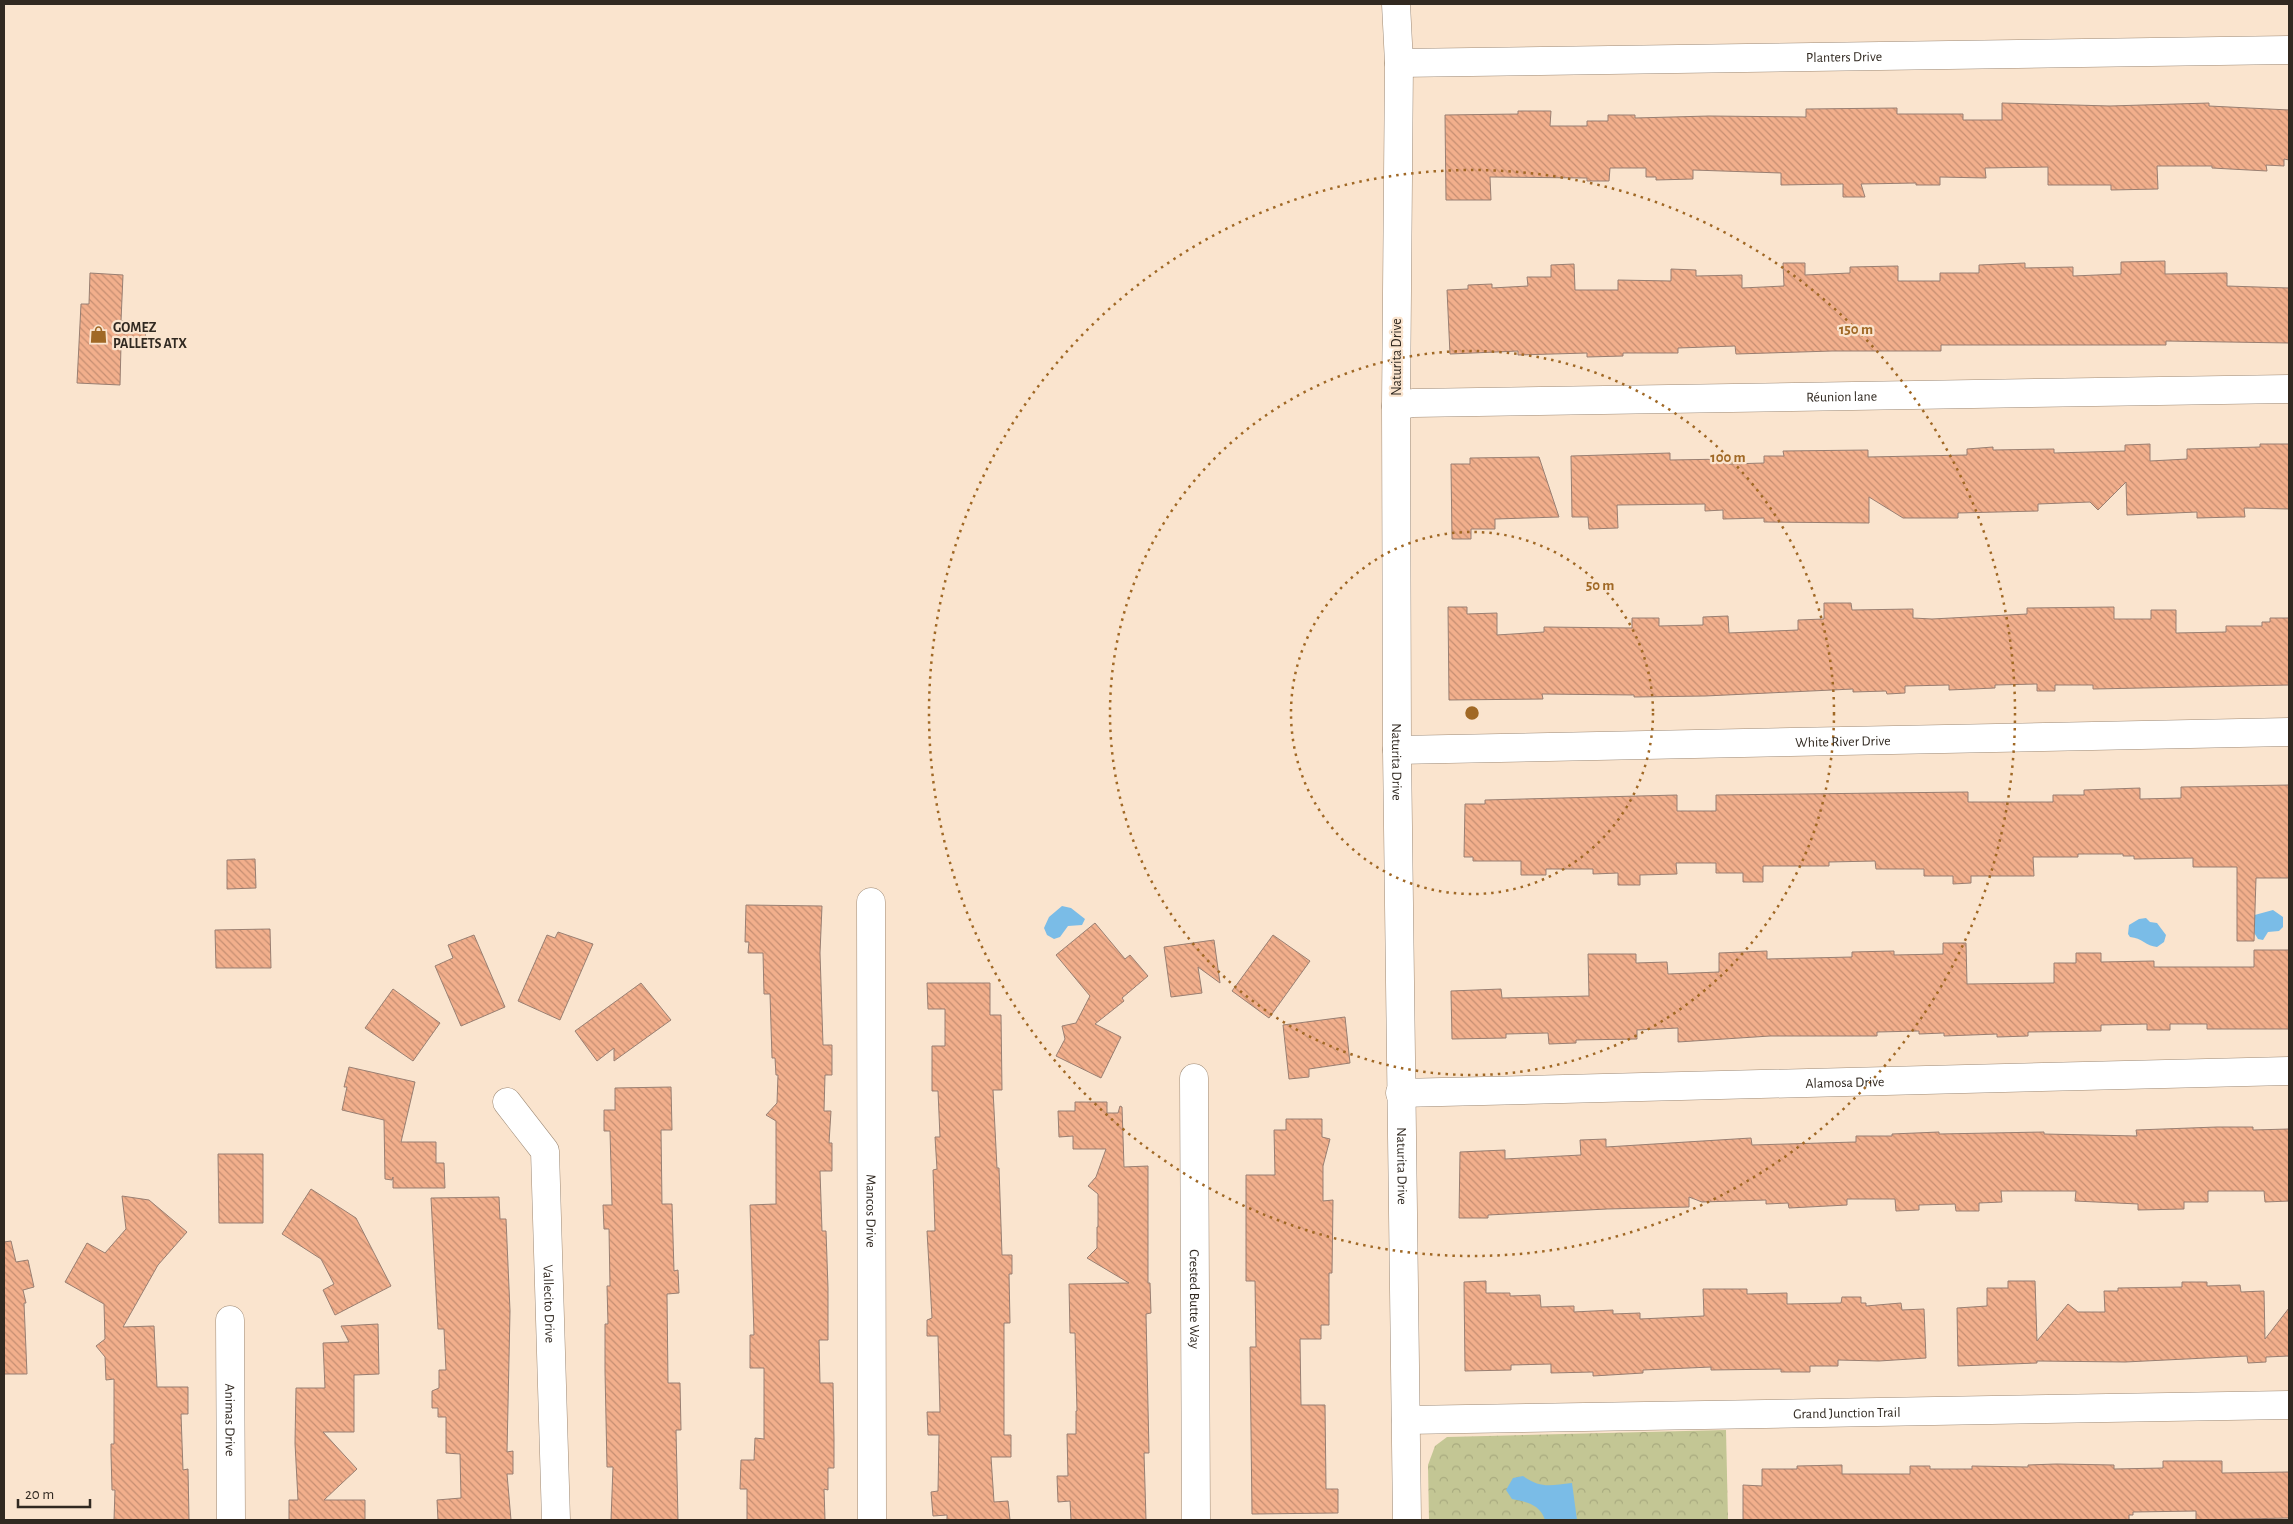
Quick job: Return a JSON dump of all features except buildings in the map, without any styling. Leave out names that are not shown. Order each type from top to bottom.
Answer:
[{"type":"street","name":"Naturita Drive","points":[[1396,4],[1398,63],[1396,406],[1397,750],[1407,1520]]},
{"type":"street","name":"Planters Drive","points":[[1398,63],[2289,50]]},
{"type":"street","name":"Réunion lane","points":[[1396,406],[1413,403],[2289,389]]},
{"type":"street","name":"White River Drive","points":[[1397,750],[2289,732]]},
{"type":"street","name":"Mancos Drive","points":[[870,902],[872,1520]]},
{"type":"street","name":"Alamosa Drive","points":[[1400,1093],[2289,1071]]},
{"type":"street","name":"Crested Butte Way","points":[[1194,1078],[1196,1520]]},
{"type":"street","name":"Vallecito Drive","points":[[506,1102],[545,1151],[556,1520]]},
{"type":"street","name":"Animas Drive","points":[[230,1320],[231,1520]]},
{"type":"street","name":"Grand Junction Trail","points":[[1406,1420],[2289,1405]]},
{"type":"green space","points":[[1726,1430],[1728,1520],[1429,1520],[1428,1465],[1435,1446],[1447,1437]]},
{"type":"water","points":[[1062,906],[1071,908],[1085,919],[1082,925],[1068,926],[1060,937],[1054,939],[1047,935],[1044,928],[1049,917]]},
{"type":"water","points":[[2273,910],[2283,917],[2283,927],[2279,931],[2268,932],[2263,940],[2258,939],[2253,931],[2251,916]]},
{"type":"water","points":[[2146,918],[2150,922],[2157,923],[2166,935],[2164,942],[2157,947],[2130,937],[2128,934],[2129,925],[2139,919]]},
{"type":"water","points":[[1523,1476],[1535,1483],[1541,1484],[1572,1483],[1577,1520],[1545,1520],[1540,1510],[1536,1507],[1512,1499],[1506,1490],[1513,1478]]},
{"type":"place","name":"GOMEZ PALLETS ATX","points":[[99,335]]}]
